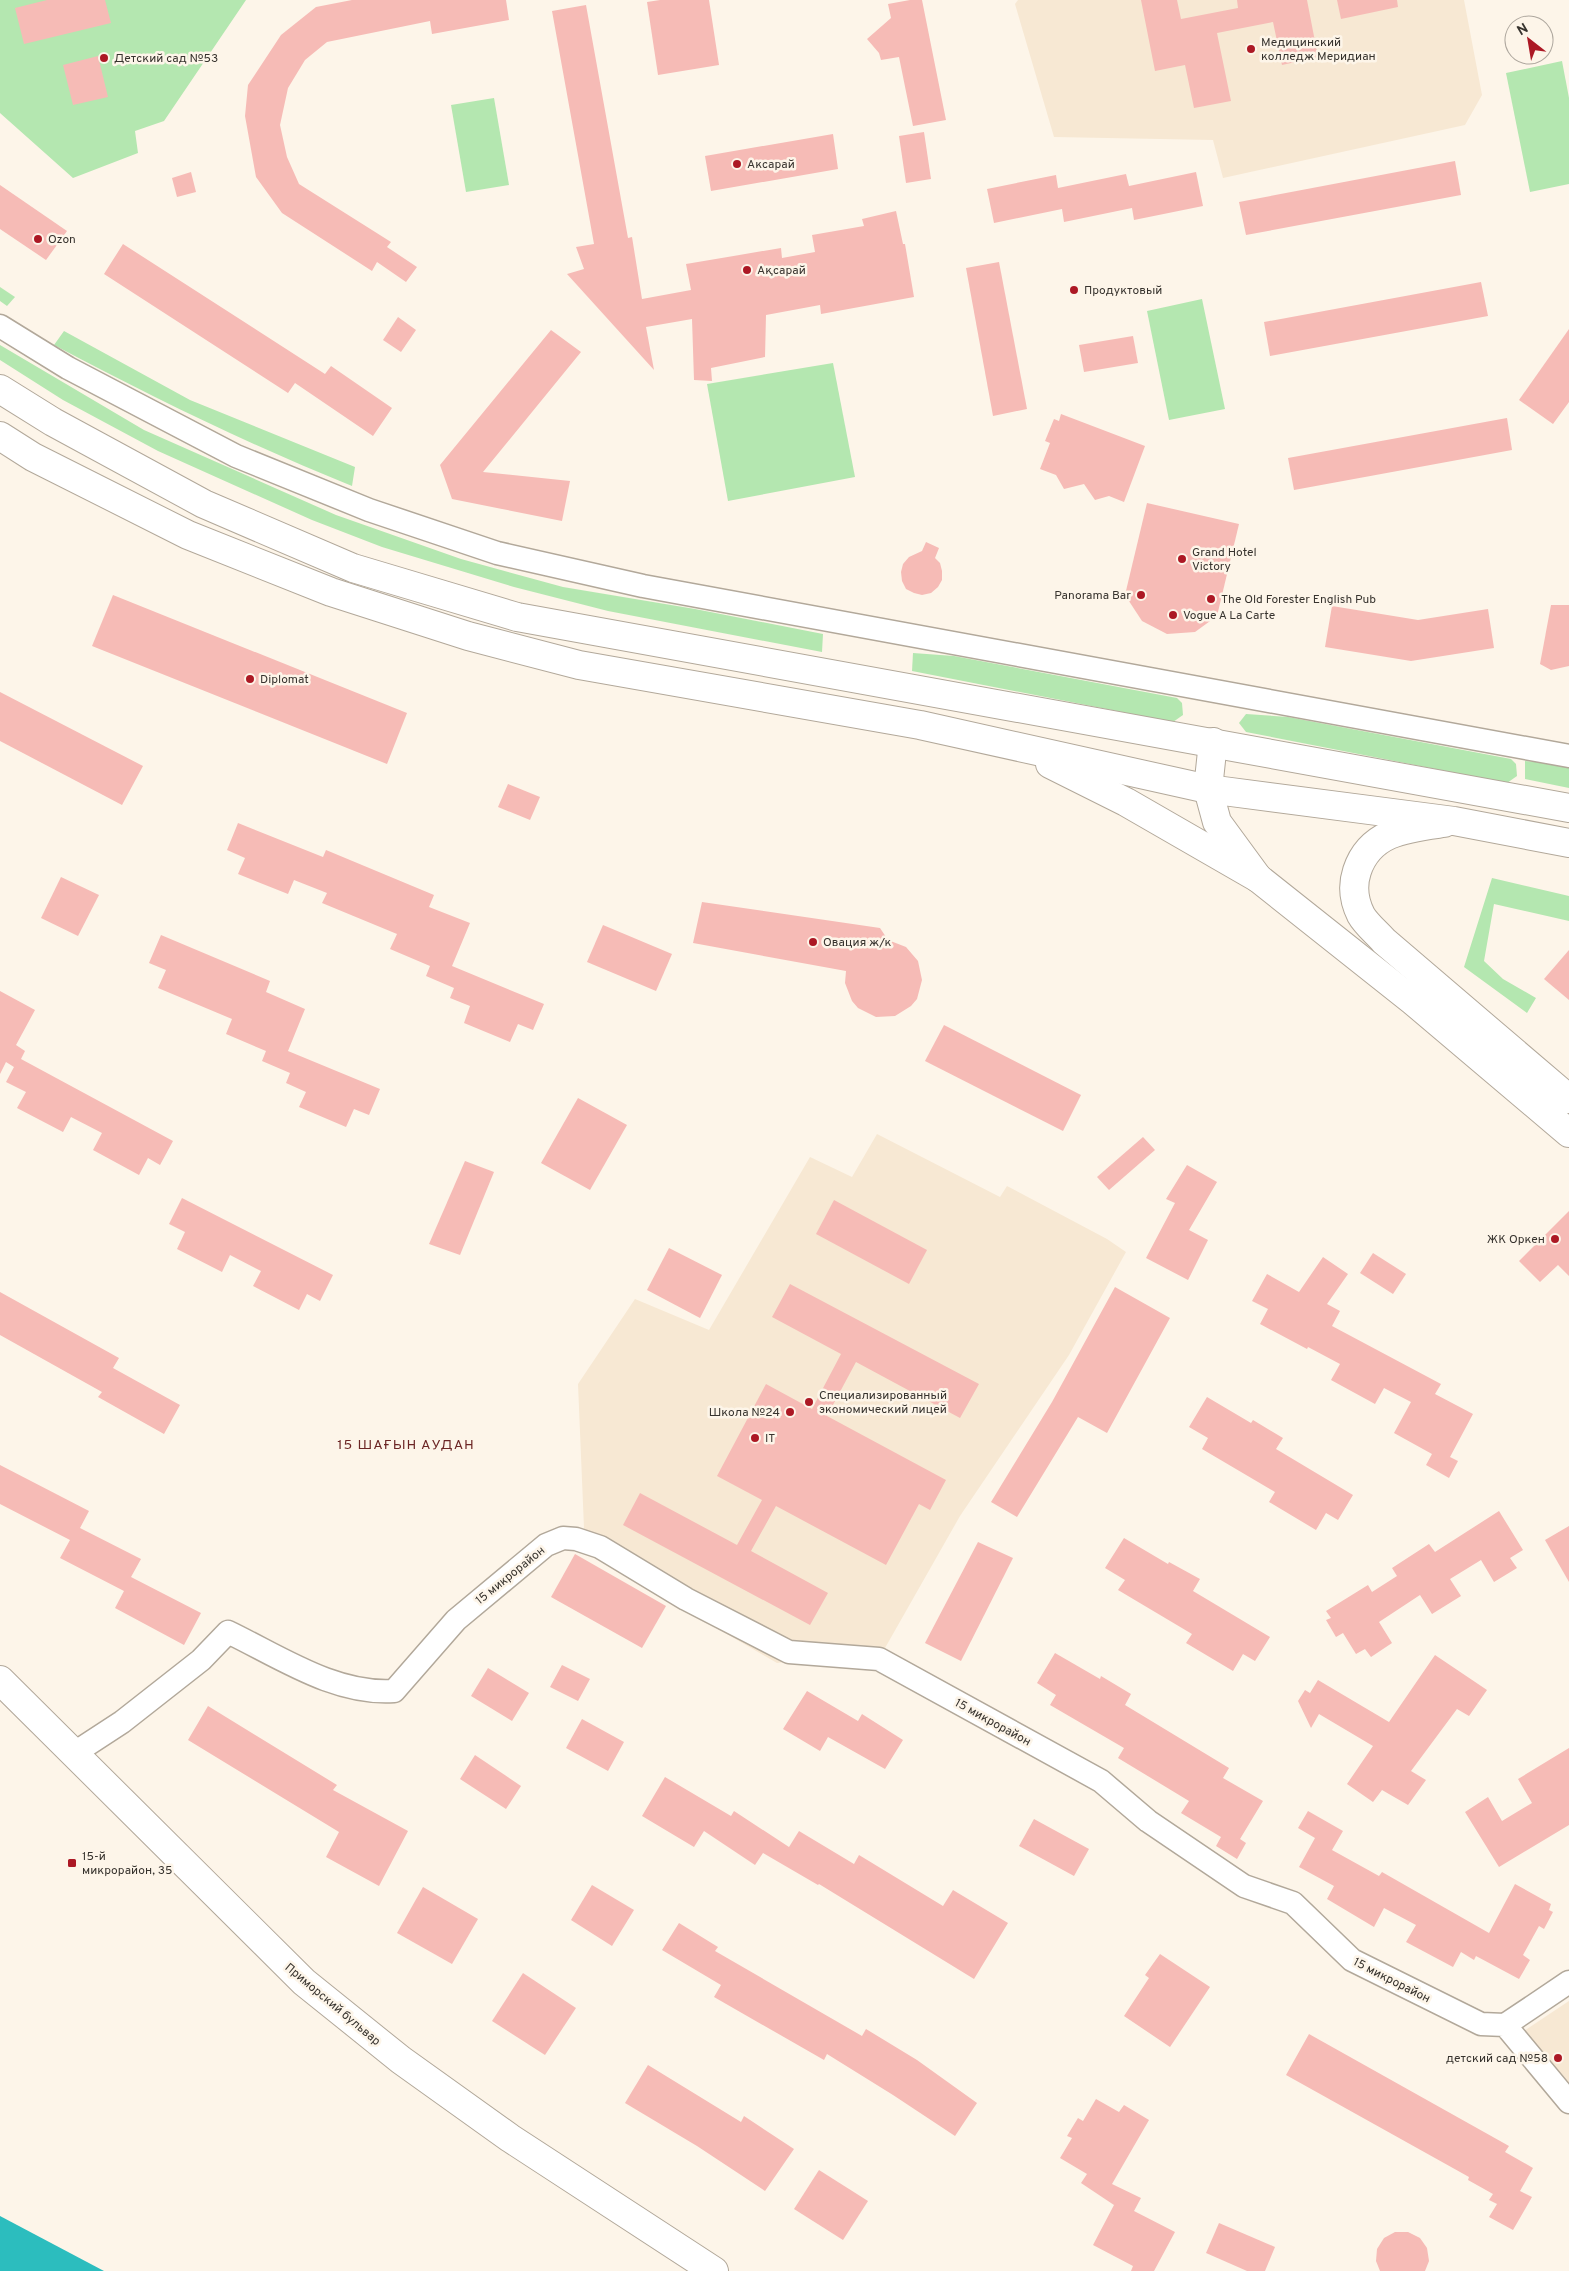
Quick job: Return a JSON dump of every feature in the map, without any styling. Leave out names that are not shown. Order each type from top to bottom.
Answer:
[{"type":"main road","points":[[0,389],[53,422],[204,504],[353,568],[517,617],[1569,808]]},
{"type":"main road","points":[[0,436],[33,456],[188,535],[330,592],[468,636],[580,665],[901,721],[1208,789],[1454,821],[1569,843]]},
{"type":"main road","points":[[1213,742],[1208,789],[1217,822],[1258,878]]},
{"type":"main road","points":[[1010,744],[1126,802],[1258,878],[1413,1001],[1569,1133]]},
{"type":"main road","points":[[1454,821],[1405,829],[1380,839],[1362,857],[1355,876],[1353,894],[1362,916],[1384,941],[1569,1099]]},
{"type":"main road","name":"Приморский бульвар","points":[[0,1680],[304,1982],[401,2060],[502,2132],[714,2271]]},
{"type":"street","points":[[0,326],[68,368],[236,456],[369,510],[497,553],[642,586],[1569,756]]},
{"type":"street","name":"15 микрорайон","points":[[73,1754],[122,1722],[201,1660],[228,1632],[334,1684],[378,1692],[394,1691],[456,1620],[546,1546],[563,1538],[576,1539],[600,1547],[686,1600],[789,1652],[879,1659],[1101,1781],[1148,1822],[1244,1886],[1293,1904],[1352,1960],[1481,2024],[1505,2025]]},
{"type":"street","points":[[1569,1982],[1505,2025],[1569,2102]]},
{"type":"shaded area","name":"Медицинский колледж Меридиан","points":[[1018,0],[1464,0],[1482,95],[1465,125],[1223,178],[1213,140],[1054,137],[1015,4]]},
{"type":"shaded area","name":"Специализированный экономический лицей","points":[[877,1134],[1000,1197],[1007,1186],[1107,1239],[1126,1252],[1069,1355],[960,1516],[885,1648],[777,1663],[585,1552],[578,1384],[635,1299],[709,1330],[810,1157],[852,1177]]},
{"type":"shaded area","name":"детский сад №58","points":[[1569,2001],[1569,2085],[1524,2031]]},
{"type":"green space","name":"Детский сад №53","points":[[0,0],[246,0],[164,121],[135,131],[138,153],[73,178],[0,113]]},
{"type":"green space","points":[[1562,61],[1569,98],[1569,184],[1530,192],[1506,73],[1543,65],[1554,65],[1554,63]]},
{"type":"green space","points":[[494,98],[509,185],[466,192],[451,105]]},
{"type":"green space","points":[[0,287],[15,297],[7,306],[0,301]]},
{"type":"green space","points":[[1202,299],[1225,409],[1169,420],[1147,311]]},
{"type":"green space","points":[[64,331],[190,400],[355,467],[352,486],[202,420],[54,345]]},
{"type":"green space","points":[[0,345],[144,430],[336,515],[461,559],[563,587],[695,609],[823,634],[822,652],[608,611],[514,587],[382,547],[312,520],[158,451],[63,400],[0,360]]},
{"type":"green space","points":[[833,363],[855,477],[728,501],[707,384]]},
{"type":"green space","points":[[913,653],[954,656],[1177,698],[1182,703],[1183,715],[1173,722],[912,671]]},
{"type":"green space","points":[[1246,714],[1288,717],[1511,759],[1516,764],[1517,776],[1507,783],[1246,732],[1239,723]]},
{"type":"green space","points":[[1525,761],[1569,765],[1569,788],[1525,779]]},
{"type":"green space","points":[[1492,878],[1569,896],[1569,921],[1494,904],[1484,961],[1503,979],[1536,998],[1527,1013],[1464,967]]},
{"type":"water","points":[[0,2216],[104,2271],[0,2271]]},
{"type":"building","points":[[47,0],[105,0],[111,23],[24,44],[15,8]]},
{"type":"building","points":[[352,0],[506,0],[509,20],[432,34],[430,21],[327,42],[305,60],[288,88],[280,125],[287,157],[299,184],[391,242],[387,247],[417,267],[406,282],[377,262],[372,271],[282,213],[256,177],[245,116],[248,85],[281,35],[316,7]]},
{"type":"building","points":[[660,0],[709,0],[719,65],[658,75],[647,2]]},
{"type":"building","points":[[922,0],[946,120],[913,126],[899,57],[881,60],[879,53],[867,39],[891,18],[888,4]]},
{"type":"building","points":[[1141,0],[1177,0],[1181,19],[1238,8],[1237,0],[1307,0],[1318,57],[1282,65],[1273,22],[1217,33],[1231,101],[1194,108],[1185,65],[1155,71]]},
{"type":"building","points":[[1337,0],[1397,0],[1398,7],[1341,19]]},
{"type":"building","points":[[586,5],[628,238],[632,237],[642,299],[691,290],[686,264],[781,248],[782,258],[815,252],[812,235],[864,226],[862,219],[896,211],[903,244],[905,244],[914,297],[821,314],[820,305],[766,315],[765,357],[711,368],[712,381],[694,380],[692,319],[646,327],[654,370],[567,274],[584,269],[576,247],[594,244],[552,11]]},
{"type":"building","points":[[98,56],[108,97],[73,105],[63,65]]},
{"type":"building","points":[[924,132],[931,179],[906,183],[899,136]]},
{"type":"building","points":[[833,134],[838,169],[711,191],[705,156]]},
{"type":"building","points":[[1455,161],[1461,195],[1246,235],[1239,202]]},
{"type":"building","points":[[191,172],[196,192],[177,197],[172,178]]},
{"type":"building","points":[[1196,172],[1203,206],[1134,220],[1132,208],[1064,222],[1062,209],[994,223],[987,189],[1056,175],[1058,188],[1126,174],[1129,186]]},
{"type":"building","points":[[0,185],[67,231],[46,260],[0,229]]},
{"type":"building","points":[[123,244],[325,374],[331,366],[392,408],[373,436],[295,383],[288,393],[104,274]]},
{"type":"building","points":[[999,262],[1027,409],[993,416],[966,268]]},
{"type":"building","points":[[1481,282],[1488,316],[1270,356],[1264,322]]},
{"type":"building","points":[[398,317],[416,330],[401,352],[383,340]]},
{"type":"building","points":[[1569,329],[1569,402],[1553,424],[1519,400]]},
{"type":"building","points":[[551,330],[581,352],[483,472],[570,481],[562,521],[452,499],[440,465]]},
{"type":"building","points":[[1133,336],[1138,363],[1084,372],[1079,345]]},
{"type":"building","points":[[1061,414],[1145,446],[1124,502],[1109,496],[1095,500],[1084,484],[1064,489],[1056,475],[1040,469],[1050,443],[1045,441],[1054,419],[1059,421]]},
{"type":"building","points":[[1507,418],[1512,450],[1294,490],[1288,458]]},
{"type":"building","name":"Grand Hotel Victory","points":[[1147,503],[1239,524],[1217,616],[1195,632],[1167,634],[1142,621],[1125,595]]},
{"type":"building","points":[[926,542],[939,548],[935,558],[940,563],[942,580],[931,593],[922,595],[906,589],[902,581],[901,572],[903,564],[909,557],[922,551]]},
{"type":"building","name":"Diplomat","points":[[113,595],[407,713],[387,764],[92,646]]},
{"type":"building","points":[[1551,605],[1569,605],[1569,666],[1551,670],[1540,664]]},
{"type":"building","points":[[1332,606],[1418,620],[1488,609],[1494,648],[1411,661],[1325,647]]},
{"type":"building","points":[[0,692],[143,766],[122,805],[0,741]]},
{"type":"building","points":[[508,784],[540,797],[530,820],[498,807]]},
{"type":"building","points":[[238,823],[323,857],[326,850],[434,895],[429,907],[470,923],[452,966],[544,1004],[533,1030],[518,1024],[510,1042],[464,1023],[470,1006],[450,998],[454,988],[426,976],[430,966],[390,949],[397,934],[322,903],[327,893],[294,880],[288,894],[238,874],[245,858],[227,850]]},
{"type":"building","points":[[61,877],[99,895],[78,936],[41,918]]},
{"type":"building","points":[[702,902],[880,928],[888,940],[906,947],[918,961],[922,980],[917,999],[911,1006],[895,1016],[876,1017],[858,1008],[852,1001],[845,983],[846,971],[693,943]]},
{"type":"building","points":[[603,925],[672,954],[656,991],[587,962]]},
{"type":"building","points":[[161,935],[270,981],[266,992],[305,1009],[288,1051],[380,1089],[369,1115],[354,1109],[346,1127],[299,1107],[306,1092],[286,1083],[290,1073],[262,1061],[266,1051],[226,1034],[232,1019],[158,988],[166,970],[149,963]]},
{"type":"building","points":[[1569,950],[1569,1000],[1544,979]]},
{"type":"building","points":[[0,991],[35,1010],[16,1045],[25,1051],[21,1059],[173,1141],[160,1165],[148,1158],[139,1175],[93,1150],[102,1133],[71,1117],[63,1132],[17,1108],[26,1092],[6,1082],[14,1067],[6,1062],[0,1074]]},
{"type":"building","points":[[944,1025],[1081,1095],[1063,1131],[925,1061]]},
{"type":"building","points":[[578,1098],[627,1125],[590,1190],[541,1163]]},
{"type":"building","points":[[1143,1137],[1155,1150],[1109,1190],[1097,1177]]},
{"type":"building","points":[[465,1161],[494,1172],[460,1255],[429,1244]]},
{"type":"building","points":[[1187,1165],[1217,1182],[1189,1230],[1208,1240],[1188,1280],[1146,1258],[1175,1203],[1166,1199]]},
{"type":"building","points":[[182,1198],[333,1275],[320,1301],[307,1294],[299,1310],[253,1286],[261,1271],[230,1255],[222,1272],[177,1249],[185,1232],[169,1224]]},
{"type":"building","points":[[834,1200],[927,1250],[909,1284],[816,1234]]},
{"type":"building","name":"ЖК Оркен","points":[[1569,1211],[1569,1276],[1558,1265],[1540,1282],[1519,1261]]},
{"type":"building","points":[[669,1248],[722,1275],[700,1318],[647,1290]]},
{"type":"building","points":[[1373,1253],[1406,1274],[1393,1294],[1360,1273]]},
{"type":"building","points":[[1323,1257],[1348,1274],[1327,1304],[1340,1311],[1332,1326],[1441,1384],[1435,1394],[1473,1414],[1450,1457],[1458,1461],[1449,1478],[1426,1465],[1432,1454],[1394,1433],[1411,1402],[1384,1388],[1375,1404],[1331,1380],[1340,1364],[1260,1324],[1268,1309],[1252,1301],[1267,1274],[1299,1292]]},
{"type":"building","name":"Школа №24","points":[[790,1284],[979,1384],[960,1418],[856,1362],[827,1416],[946,1480],[930,1510],[919,1504],[886,1565],[776,1506],[751,1551],[828,1593],[810,1625],[623,1525],[640,1493],[737,1545],[762,1500],[717,1476],[766,1384],[812,1409],[841,1354],[772,1317]]},
{"type":"building","points":[[1115,1287],[1170,1318],[1107,1433],[1078,1417],[1017,1517],[991,1502],[1052,1402]]},
{"type":"building","points":[[0,1292],[119,1358],[113,1368],[180,1405],[164,1434],[98,1397],[102,1392],[0,1335]]},
{"type":"building","points":[[1207,1397],[1251,1423],[1253,1420],[1283,1438],[1276,1449],[1353,1495],[1338,1520],[1326,1513],[1316,1530],[1269,1502],[1275,1492],[1202,1449],[1208,1438],[1189,1427]]},
{"type":"building","points":[[0,1465],[89,1511],[80,1528],[141,1559],[131,1577],[201,1613],[184,1645],[115,1608],[124,1591],[60,1558],[70,1540],[0,1504]]},
{"type":"building","points":[[1499,1511],[1523,1550],[1510,1558],[1517,1568],[1494,1582],[1481,1560],[1450,1579],[1461,1596],[1432,1614],[1420,1595],[1379,1622],[1392,1643],[1371,1657],[1365,1649],[1356,1654],[1343,1633],[1336,1637],[1326,1620],[1331,1618],[1326,1611],[1368,1585],[1372,1592],[1397,1576],[1392,1568],[1429,1544],[1435,1552]]},
{"type":"building","points":[[1569,1526],[1569,1582],[1545,1540]]},
{"type":"building","points":[[1124,1538],[1168,1564],[1169,1562],[1200,1579],[1193,1591],[1270,1637],[1255,1661],[1243,1654],[1233,1671],[1186,1643],[1192,1634],[1118,1590],[1125,1580],[1105,1568]]},
{"type":"building","points":[[978,1542],[1013,1558],[961,1661],[925,1643]]},
{"type":"building","points":[[575,1554],[666,1606],[642,1648],[551,1597]]},
{"type":"building","points":[[1055,1653],[1100,1679],[1101,1676],[1131,1694],[1125,1705],[1229,1768],[1223,1778],[1263,1801],[1240,1839],[1246,1843],[1237,1859],[1216,1846],[1221,1837],[1181,1813],[1189,1801],[1118,1758],[1124,1748],[1050,1705],[1056,1695],[1037,1683]]},
{"type":"building","points":[[1435,1655],[1487,1690],[1469,1716],[1457,1709],[1411,1771],[1426,1780],[1408,1805],[1382,1790],[1373,1802],[1347,1784],[1373,1746],[1319,1714],[1311,1728],[1298,1701],[1305,1690],[1310,1693],[1318,1680],[1389,1722]]},
{"type":"building","points":[[562,1665],[590,1679],[578,1701],[550,1687]]},
{"type":"building","points":[[488,1668],[529,1693],[512,1721],[471,1696]]},
{"type":"building","points":[[807,1691],[858,1721],[862,1714],[903,1740],[885,1769],[828,1737],[820,1751],[783,1729]]},
{"type":"building","points":[[208,1706],[337,1785],[333,1790],[408,1831],[379,1886],[326,1857],[339,1832],[188,1740]]},
{"type":"building","points":[[582,1719],[624,1742],[608,1771],[566,1748]]},
{"type":"building","points":[[1569,1748],[1569,1825],[1499,1867],[1465,1812],[1488,1797],[1502,1821],[1532,1803],[1518,1779]]},
{"type":"building","points":[[475,1755],[521,1786],[506,1809],[460,1779]]},
{"type":"building","points":[[665,1777],[731,1816],[734,1811],[789,1847],[799,1831],[854,1864],[859,1855],[943,1906],[953,1890],[1008,1923],[974,1979],[819,1884],[763,1853],[755,1865],[704,1831],[694,1847],[642,1816]]},
{"type":"building","points":[[1308,1811],[1343,1831],[1332,1850],[1379,1876],[1382,1872],[1489,1933],[1515,1884],[1551,1904],[1549,1910],[1553,1912],[1544,1929],[1539,1926],[1523,1955],[1530,1960],[1519,1979],[1476,1956],[1474,1960],[1461,1952],[1453,1967],[1406,1942],[1416,1925],[1384,1908],[1374,1927],[1327,1899],[1334,1886],[1299,1867],[1315,1838],[1298,1828]]},
{"type":"building","points":[[1034,1819],[1089,1849],[1074,1876],[1019,1846]]},
{"type":"building","points":[[592,1885],[634,1910],[612,1946],[571,1920]]},
{"type":"building","points":[[423,1887],[478,1919],[452,1964],[397,1933]]},
{"type":"building","points":[[679,1923],[718,1947],[715,1951],[862,2036],[866,2029],[917,2060],[977,2103],[955,2136],[827,2054],[824,2060],[714,1997],[721,1985],[662,1950]]},
{"type":"building","points":[[1160,1954],[1210,1987],[1170,2047],[1124,2016],[1149,1978],[1145,1975]]},
{"type":"building","points":[[523,1973],[576,2008],[545,2055],[492,2021]]},
{"type":"building","points":[[1309,2034],[1509,2146],[1505,2152],[1533,2168],[1520,2191],[1532,2197],[1513,2230],[1489,2217],[1497,2204],[1489,2200],[1493,2194],[1468,2180],[1469,2177],[1286,2075]]},
{"type":"building","points":[[648,2065],[741,2122],[744,2116],[794,2149],[765,2191],[697,2146],[625,2103]]},
{"type":"building","points":[[1096,2099],[1119,2112],[1124,2105],[1149,2120],[1112,2184],[1141,2198],[1134,2211],[1175,2232],[1154,2271],[1131,2271],[1133,2266],[1093,2245],[1114,2205],[1081,2183],[1087,2174],[1060,2158],[1072,2138],[1067,2136],[1078,2118],[1083,2121]]},
{"type":"building","points":[[819,2170],[868,2201],[843,2240],[794,2209]]},
{"type":"building","points":[[1219,2223],[1275,2247],[1265,2271],[1247,2271],[1206,2253]]},
{"type":"building","points":[[1395,2232],[1408,2232],[1420,2238],[1427,2248],[1429,2261],[1425,2271],[1380,2271],[1376,2261],[1377,2249],[1384,2238]]},
{"type":"place","name":"Медицинский колледж Меридиан","points":[[1251,49]]},
{"type":"place","name":"Детский сад №53","points":[[104,58]]},
{"type":"place","name":"Аксарай","points":[[737,164]]},
{"type":"place","name":"Ozon","points":[[38,239]]},
{"type":"place","name":"Ақсарай","points":[[747,270]]},
{"type":"place","name":"Продуктовый","points":[[1074,290]]},
{"type":"place","name":"Grand Hotel Victory","points":[[1182,559]]},
{"type":"place","name":"Panorama Bar","points":[[1141,595]]},
{"type":"place","name":"The Old Forester English Pub","points":[[1211,599]]},
{"type":"place","name":"Vogue A La Carte","points":[[1173,615]]},
{"type":"place","name":"Diplomat","points":[[250,679]]},
{"type":"place","name":"Овация ж/к","points":[[813,942]]},
{"type":"place","name":"ЖК Оркен","points":[[1555,1239]]},
{"type":"place","name":"Специализированный экономический лицей","points":[[809,1402]]},
{"type":"place","name":"Школа №24","points":[[790,1412]]},
{"type":"place","name":"IT","points":[[755,1438]]},
{"type":"place","name":"15-й микрорайон, 35","points":[[72,1863]]},
{"type":"place","name":"детский сад №58","points":[[1558,2058]]},
{"type":"district","name":"15 ШАҒЫН АУДАН","points":[[406,1444]]}]
